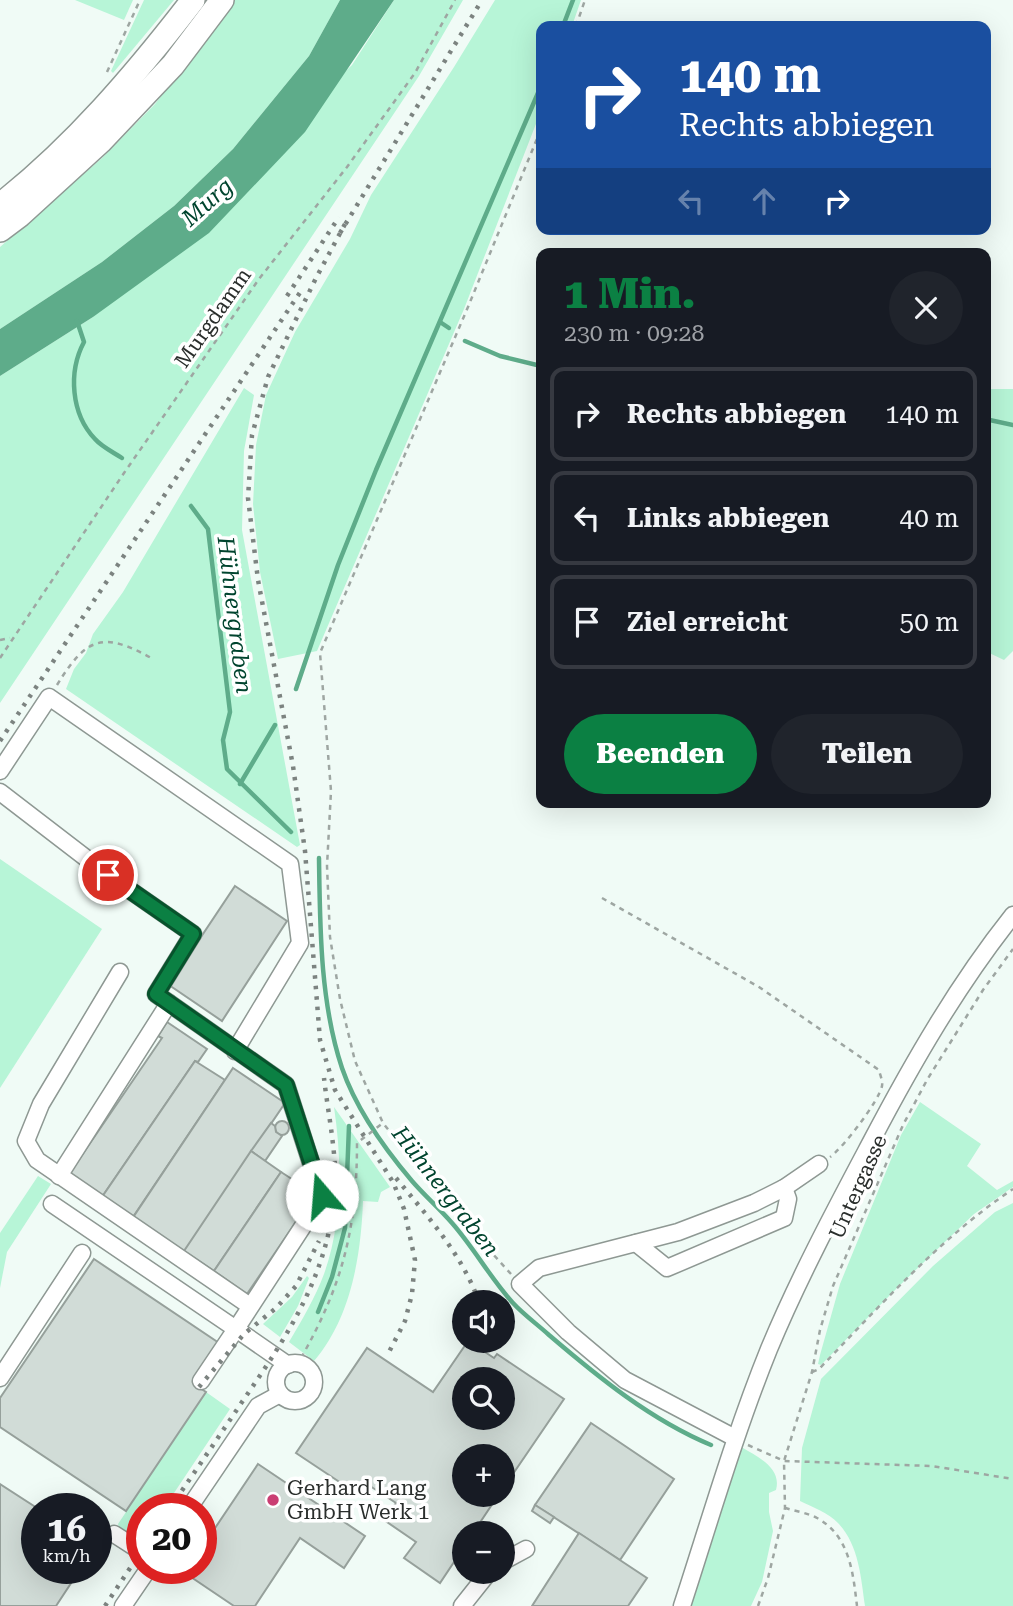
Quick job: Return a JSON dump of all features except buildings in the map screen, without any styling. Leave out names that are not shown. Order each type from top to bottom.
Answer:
[{"type":"highway","points":[[0,205],[82,131],[154,51],[193,0]]},
{"type":"highway","points":[[0,230],[100,142],[173,65],[222,0]]},
{"type":"street","points":[[0,771],[49,697],[290,864],[300,943],[235,1051]]},
{"type":"street","points":[[0,792],[108,875],[193,934],[156,994],[286,1085],[322,1196],[201,1381]]},
{"type":"street","points":[[682,1606],[735,1438],[770,1348],[815,1247],[896,1094],[985,950],[1013,915]]},
{"type":"street","points":[[120,972],[41,1104],[26,1141],[37,1160],[250,1306]]},
{"type":"street","points":[[59,1175],[169,1003]]},
{"type":"street","points":[[735,1438],[625,1380],[568,1332],[520,1284],[539,1268],[678,1232],[741,1208],[784,1188],[819,1164]]},
{"type":"street","points":[[636,1243],[667,1268],[784,1218],[788,1199],[784,1188]]},
{"type":"street","points":[[52,1203],[236,1329],[293,1365],[307,1368],[313,1376],[314,1385],[310,1394],[302,1400],[293,1401],[280,1394],[277,1380],[281,1371],[293,1365]]},
{"type":"street","points":[[0,1378],[82,1253]]},
{"type":"street","points":[[199,1493],[258,1406],[280,1394]]},
{"type":"street","points":[[114,1534],[126,1542]]},
{"type":"street","points":[[515,1555],[526,1549]]},
{"type":"street","points":[[131,1603],[141,1584]]},
{"type":"street","points":[[461,1606],[479,1584]]},
{"type":"path","points":[[107,72],[140,0]]},
{"type":"path","name":"Murgdamm","points":[[0,658],[259,279],[347,167],[415,73],[455,0]]},
{"type":"path","points":[[578,21],[585,0]]},
{"type":"path","points":[[520,1284],[442,1198],[383,1123],[355,1061],[340,999],[330,937],[327,866],[331,791],[320,653],[536,142]]},
{"type":"path","points":[[0,640],[12,638]]},
{"type":"path","points":[[49,697],[78,653],[94,642],[109,642],[140,651],[153,659]]},
{"type":"path","points":[[601,898],[759,987],[879,1070],[883,1084],[879,1093],[837,1153],[819,1164]]},
{"type":"path","name":"Untergasse","points":[[785,1508],[784,1461],[812,1372],[820,1330],[833,1286],[903,1125],[927,1080],[983,989],[1013,949]]},
{"type":"path","points":[[293,1365],[323,1319],[346,1255],[357,1181],[357,1143],[383,1123]]},
{"type":"path","points":[[812,1372],[819,1369],[888,1298],[975,1216],[1013,1189]]},
{"type":"path","points":[[735,1438],[784,1461],[932,1466],[1013,1479]]},
{"type":"path","points":[[758,1606],[768,1578],[785,1508],[817,1517],[836,1532],[848,1551],[857,1606]]},
{"type":"shaded area","points":[[75,0],[133,0],[124,20]]},
{"type":"shaded area","points":[[144,0],[174,0],[113,73],[111,71]]},
{"type":"shaded area","points":[[234,0],[340,0],[309,56],[233,149],[174,206],[102,262],[0,329],[0,247],[102,158],[155,104]]},
{"type":"shaded area","points":[[394,0],[463,0],[419,76],[0,703],[0,376],[93,317],[352,65]]},
{"type":"shaded area","points":[[495,0],[581,0],[574,21],[536,21],[536,124],[464,309],[317,651],[278,659],[260,572],[253,504],[256,445],[266,395],[295,332],[350,239],[371,195]]},
{"type":"shaded area","points":[[244,388],[254,395],[244,451],[242,530],[300,845],[297,847],[66,689],[93,634],[123,592]]},
{"type":"shaded area","points":[[991,389],[1013,389],[1013,651],[1004,660],[991,654]]},
{"type":"shaded area","points":[[0,859],[102,929],[0,1088]]},
{"type":"shaded area","points":[[920,1102],[981,1144],[967,1166],[997,1190],[1013,1181],[1013,1187],[974,1214],[821,1365],[818,1364],[840,1284],[901,1135]]},
{"type":"shaded area","points":[[334,1107],[390,1187],[381,1192],[378,1202],[363,1201],[360,1243],[352,1286],[337,1326],[314,1361],[289,1342],[324,1274],[335,1233],[339,1170]]},
{"type":"shaded area","points":[[38,1176],[51,1184],[7,1252],[0,1288],[0,1233]]},
{"type":"shaded area","points":[[1013,1203],[1013,1606],[865,1606],[858,1562],[851,1541],[830,1516],[800,1501],[802,1448],[821,1379],[933,1266],[995,1212]]},
{"type":"shaded area","points":[[307,1276],[309,1278],[298,1306],[280,1337],[263,1324],[292,1297]]},
{"type":"shaded area","points":[[206,1392],[230,1409],[174,1493],[139,1493]]},
{"type":"shaded area","points":[[743,1448],[772,1469],[777,1482],[776,1490],[769,1493],[773,1531],[762,1582],[751,1606],[686,1606],[736,1449]]},
{"type":"shaded area","points":[[126,1512],[126,1532],[118,1524]]},
{"type":"water","name":"Murg","points":[[340,0],[394,0],[305,132],[209,233],[93,317],[0,376],[0,329],[102,262],[174,206],[233,149],[309,56]]},
{"type":"waterway","points":[[565,21],[573,0]]},
{"type":"waterway","points":[[296,689],[338,565],[376,470],[536,98]]},
{"type":"waterway","name":"Hühnergraben","points":[[77,321],[84,342],[74,379],[74,392],[81,418],[95,439],[122,458]]},
{"type":"waterway","points":[[440,322],[449,328]]},
{"type":"waterway","points":[[465,341],[500,356],[536,365]]},
{"type":"waterway","points":[[991,420],[1013,425]]},
{"type":"waterway","name":"Hühnergraben","points":[[191,506],[208,529],[230,712],[223,740],[227,769],[291,832]]},
{"type":"waterway","points":[[240,784],[275,725]]},
{"type":"waterway","name":"Hühnergraben","points":[[319,858],[323,964],[329,1017],[348,1083],[381,1142],[452,1223],[505,1294],[522,1312],[626,1396],[667,1423],[711,1445]]},
{"type":"waterway","points":[[318,1312],[332,1277],[345,1228],[349,1126]]},
{"type":"railway","points":[[340,233],[482,0]]},
{"type":"railway","points":[[287,296],[339,217]]},
{"type":"railway","points":[[345,224],[268,377],[252,435],[248,498],[258,580],[293,766],[305,851],[320,1040],[335,1090],[393,1182],[404,1209],[415,1260],[412,1294],[405,1321],[389,1352]]},
{"type":"railway","points":[[0,741],[303,288]]},
{"type":"railway","points":[[180,1493],[290,1328],[315,1276],[331,1220],[335,1190],[333,1148],[324,1078]]},
{"type":"railway","points":[[396,1178],[454,1252],[474,1290]]},
{"type":"railway","points":[[199,1387],[244,1334],[276,1308],[296,1286],[319,1241]]},
{"type":"railway","points":[[105,1606],[126,1574]]},
{"type":"place","name":"Gerhard Lang GmbH Werk 1","points":[[273,1500]]},
{"type":"route","points":[[108,875],[193,934],[156,994],[286,1085],[322,1196]]}]
